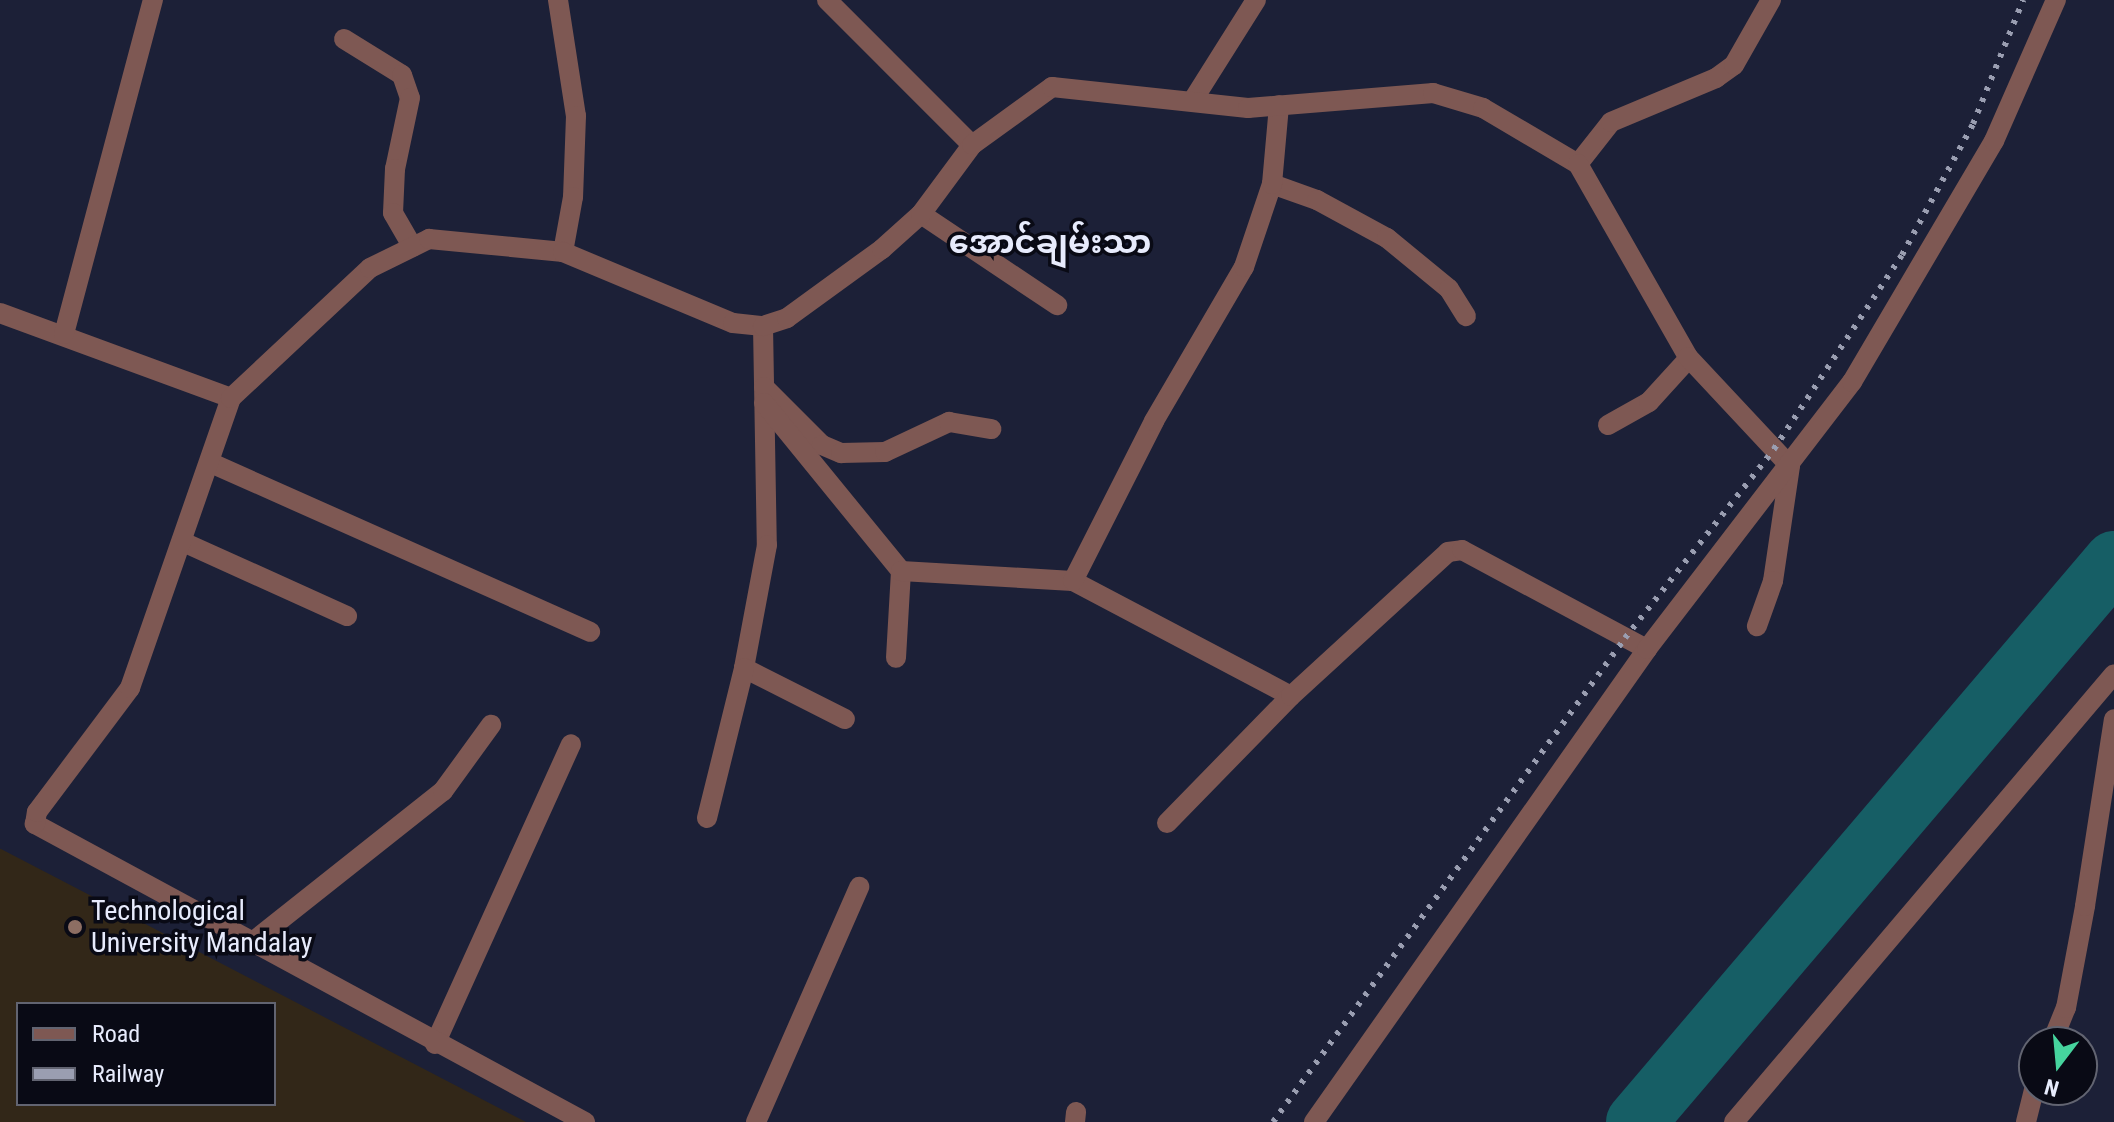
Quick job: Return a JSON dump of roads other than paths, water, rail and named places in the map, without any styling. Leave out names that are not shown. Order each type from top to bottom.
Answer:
[{"type":"street","points":[[64,334],[153,0]]},
{"type":"street","points":[[558,0],[576,116],[573,197],[563,252]]},
{"type":"street","points":[[827,0],[972,145]]},
{"type":"street","points":[[1193,100],[1256,0]]},
{"type":"street","points":[[1578,164],[1611,122],[1716,78],[1734,65],[1771,0]]},
{"type":"street","points":[[1314,1122],[1647,649],[1852,382],[1994,141],[2056,0]]},
{"type":"street","points":[[344,39],[402,75],[410,98],[395,169],[393,213],[413,247]]},
{"type":"street","points":[[585,1122],[435,1044],[255,940],[35,824],[37,812],[130,688],[211,463],[231,398],[370,268],[429,239],[563,252],[733,323],[763,326],[787,318],[921,214],[972,145],[1052,87],[1248,108],[1433,93],[1483,108],[1578,164],[1689,358],[1790,466]]},
{"type":"street","points":[[1073,581],[1154,421],[1244,267],[1272,184],[1279,105]]},
{"type":"street","points":[[1272,184],[1317,200],[1387,238],[1449,289],[1466,316]]},
{"type":"street","points":[[921,214],[1057,305]]},
{"type":"street","points":[[0,313],[231,398]]},
{"type":"street","points":[[707,818],[744,668],[767,545],[763,326]]},
{"type":"street","points":[[1608,425],[1649,402],[1689,358]]},
{"type":"street","points":[[764,395],[822,445],[841,453],[885,452],[949,422],[991,429]]},
{"type":"street","points":[[764,395],[901,571],[896,658]]},
{"type":"street","points":[[211,463],[590,632]]},
{"type":"street","points":[[1757,626],[1773,581],[1790,466]]},
{"type":"street","points":[[183,542],[347,616]]},
{"type":"street","points":[[1167,823],[1291,696],[1439,560],[1462,550],[1647,649]]},
{"type":"street","points":[[901,571],[1073,581],[1291,696]]},
{"type":"street","points":[[744,668],[845,719]]},
{"type":"street","points":[[1734,1122],[2114,674]]},
{"type":"street","points":[[2059,1026],[2066,1008],[2080,935],[2114,719]]},
{"type":"street","points":[[255,940],[443,791],[491,725]]},
{"type":"street","points":[[435,1044],[571,744]]},
{"type":"street","points":[[756,1122],[859,887]]},
{"type":"waterway","points":[[1636,1122],[2114,561]]},
{"type":"railway","points":[[1273,1122],[1625,638],[1774,449],[1902,255],[1973,124],[2023,0]]},
{"type":"place","name":"Technological University Mandalay","points":[[75,927]]},
{"type":"district","name":"အောင်ချမ်းသာ","points":[[1050,242]]}]
